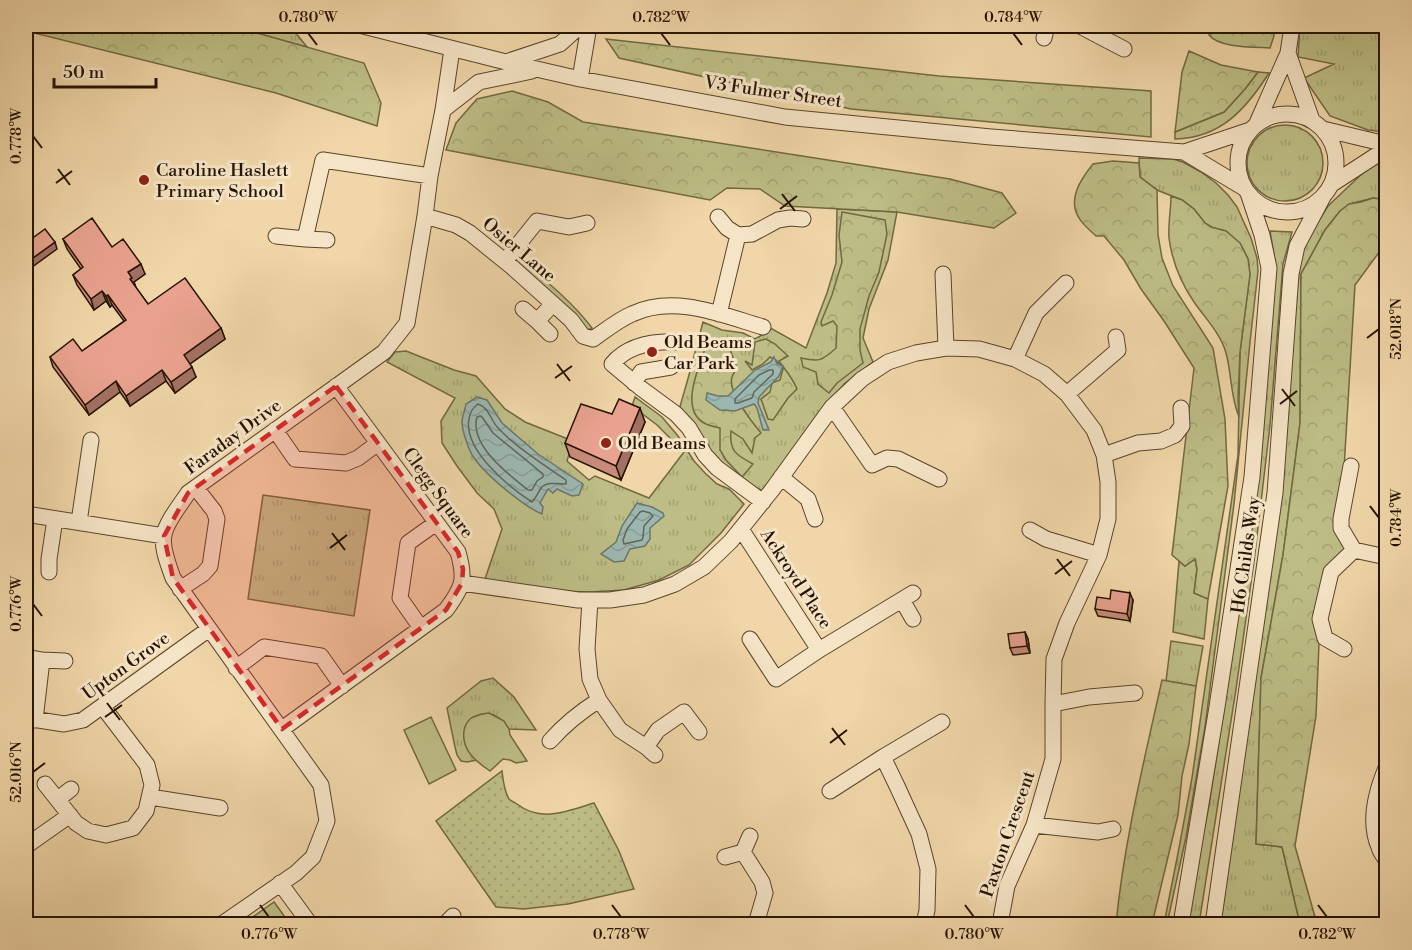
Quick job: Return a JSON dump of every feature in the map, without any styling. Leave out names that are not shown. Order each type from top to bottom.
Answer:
[{"type":"street","name":"V3 Fulmer Street","points":[[363,26],[538,70],[785,117],[991,137],[1184,152],[1253,127]]},
{"type":"street","points":[[506,62],[560,44],[580,26]]},
{"type":"street","points":[[580,79],[589,26]]},
{"type":"street","points":[[1080,26],[1124,49]]},
{"type":"street","points":[[1292,26],[1288,53],[1253,127],[1242,143],[1238,158],[1239,173],[1246,191],[1258,203],[1271,210],[1285,212],[1300,210],[1313,205],[1328,190],[1386,149]]},
{"type":"street","name":"Faraday Drive","points":[[164,536],[173,515],[188,493],[384,352],[407,323],[430,176],[443,110],[447,47]]},
{"type":"street","points":[[1288,53],[1318,124],[1330,138],[1335,149],[1337,161],[1335,173],[1328,190]]},
{"type":"street","points":[[443,110],[479,82],[538,70]]},
{"type":"street","points":[[1253,127],[1270,116],[1284,113],[1299,114],[1318,124],[1386,144]]},
{"type":"street","name":"V3 Fulmer Street","points":[[1184,152],[1246,191]]},
{"type":"street","points":[[305,239],[323,160],[430,176]]},
{"type":"street","name":"H6 Childs Way","points":[[1213,924],[1275,493],[1291,274],[1297,246],[1328,190]]},
{"type":"street","name":"H6 Childs Way","points":[[1181,924],[1252,477],[1269,268],[1262,235],[1246,191]]},
{"type":"street","name":"Osier Lane","points":[[425,216],[456,225],[470,233],[505,261],[570,320],[584,336],[593,339],[613,324],[634,313],[675,305],[708,310],[763,327]]},
{"type":"street","points":[[505,261],[533,216],[569,227],[587,223]]},
{"type":"street","points":[[718,218],[738,235],[752,234],[778,220],[803,219]]},
{"type":"street","points":[[719,314],[738,235]]},
{"type":"street","points":[[276,236],[327,240]]},
{"type":"street","points":[[946,348],[947,283]]},
{"type":"street","points":[[1015,359],[1036,314],[1060,299],[1066,283]]},
{"type":"street","name":"Osier Lane","points":[[537,321],[552,304]]},
{"type":"street","points":[[522,309],[550,334]]},
{"type":"street","points":[[677,342],[656,342],[643,345],[623,353],[612,364],[676,414],[689,428],[705,455],[717,468],[763,502]]},
{"type":"street","name":"Paxton Crescent","points":[[462,584],[578,600],[610,600],[644,595],[675,584],[704,567],[731,541],[763,502],[832,407],[862,379],[888,362],[916,353],[946,348],[979,349],[1015,359],[1044,374],[1066,394],[1094,430],[1104,455],[1108,482],[1108,519],[1099,555],[1067,623],[1054,659],[1053,759],[1034,825],[1007,886],[1000,924]]},
{"type":"street","points":[[1066,394],[1121,348]]},
{"type":"street","points":[[634,383],[641,372],[672,368]]},
{"type":"street","name":"Clegg Square","points":[[336,386],[458,552],[463,569],[462,584]]},
{"type":"street","points":[[832,407],[866,469],[887,458],[898,459],[939,479]]},
{"type":"street","points":[[1104,455],[1138,443],[1161,441],[1175,435],[1182,426],[1181,408]]},
{"type":"street","points":[[275,430],[295,459],[346,463],[358,458],[378,443]]},
{"type":"street","points":[[79,522],[91,440]]},
{"type":"street","points":[[1351,466],[1341,528],[1354,550],[1386,557]]},
{"type":"street","points":[[781,477],[808,498],[815,519]]},
{"type":"street","points":[[180,589],[203,574],[210,566],[217,519],[214,511],[196,488]]},
{"type":"street","points":[[26,514],[164,536],[165,556],[173,578],[321,785],[327,821],[313,857],[296,873],[222,924]]},
{"type":"street","points":[[49,572],[55,519]]},
{"type":"street","points":[[421,628],[400,597],[406,554],[408,543],[436,523]]},
{"type":"street","name":"Ackroyd Place","points":[[741,529],[819,650]]},
{"type":"street","points":[[1030,530],[1046,539],[1099,555]]},
{"type":"street","points":[[1344,649],[1325,638],[1320,619],[1330,572],[1354,550]]},
{"type":"street","points":[[282,729],[446,610],[462,584]]},
{"type":"street","name":"Ackroyd Place","points":[[750,639],[776,679],[907,597],[913,619]]},
{"type":"street","points":[[590,600],[587,649],[591,679],[599,700],[620,730],[650,751],[658,730],[680,706],[699,732]]},
{"type":"street","name":"Upton Grove","points":[[30,719],[64,724],[83,720],[209,629]]},
{"type":"street","points":[[237,668],[264,647],[310,654],[321,656],[342,686]]},
{"type":"street","points":[[26,657],[65,661]]},
{"type":"street","points":[[30,719],[42,660]]},
{"type":"street","points":[[1053,704],[1089,697],[1135,693]]},
{"type":"street","points":[[550,741],[577,714],[599,700]]},
{"type":"street","points":[[45,784],[76,823],[88,831],[106,835],[133,828],[147,811],[152,785],[147,765],[103,707]]},
{"type":"street","points":[[830,791],[942,722]]},
{"type":"street","points":[[883,757],[919,834],[928,869],[927,910],[924,924]]},
{"type":"street","points":[[1386,768],[1378,788],[1373,822],[1379,848],[1386,860]]},
{"type":"street","points":[[58,799],[71,789]]},
{"type":"street","points":[[150,797],[219,808]]},
{"type":"street","points":[[26,846],[70,815]]},
{"type":"street","points":[[1034,825],[1098,832],[1113,829]]},
{"type":"street","points":[[743,852],[750,836]]},
{"type":"street","points":[[725,857],[743,852]]},
{"type":"street","points":[[743,852],[762,882],[765,894],[756,924]]},
{"type":"street","points":[[280,883],[310,924]]},
{"type":"highlighted area","points":[[336,386],[458,552],[463,569],[462,583],[446,610],[282,729],[173,578],[164,536],[188,493]]},
{"type":"green space","points":[[26,26],[232,26],[364,63],[381,103],[377,126],[276,93],[26,31]]},
{"type":"green space","points":[[232,26],[290,26],[307,47]]},
{"type":"green space","points":[[1229,26],[1274,26],[1270,48],[1228,45],[1209,35],[1215,29]]},
{"type":"green space","points":[[1300,26],[1386,26],[1386,132],[1368,130],[1330,116],[1304,78],[1334,64],[1298,57]]},
{"type":"green space","points":[[606,39],[939,76],[1151,91],[1151,137],[851,109],[619,58]]},
{"type":"green space","points":[[1189,51],[1221,65],[1258,72],[1224,112],[1175,132],[1182,72]]},
{"type":"green space","points":[[1258,72],[1269,73],[1251,98],[1231,119],[1206,133],[1175,139],[1175,132],[1224,112]]},
{"type":"green space","points":[[512,91],[548,102],[583,122],[950,179],[1002,193],[1016,213],[994,228],[897,212],[785,206],[760,189],[727,188],[710,200],[446,150],[456,123],[477,99]]},
{"type":"green space","points":[[1285,125],[1300,128],[1312,136],[1320,148],[1323,163],[1320,178],[1312,190],[1300,198],[1285,201],[1270,198],[1258,190],[1250,178],[1247,163],[1250,148],[1258,136],[1270,128]]},
{"type":"green space","points":[[1386,157],[1386,200],[1373,198],[1350,204],[1340,211],[1325,230],[1301,274],[1300,423],[1283,555],[1261,678],[1256,844],[1282,847],[1300,924],[1213,924],[1275,493],[1298,274],[1309,236],[1328,206],[1366,170]]},
{"type":"green space","points":[[1139,158],[1173,159],[1183,162],[1216,183],[1237,207],[1251,238],[1258,271],[1234,504],[1205,727],[1186,837],[1167,924],[1164,924],[1192,778],[1238,455],[1240,352],[1250,274],[1248,259],[1241,245],[1226,231],[1213,228],[1205,223],[1194,209],[1182,200],[1157,190],[1140,177]]},
{"type":"green space","points":[[1113,161],[1139,163],[1140,177],[1157,190],[1158,235],[1162,258],[1173,286],[1213,348],[1225,419],[1228,486],[1208,599],[1194,593],[1197,569],[1195,559],[1185,566],[1172,555],[1194,368],[1124,260],[1104,236],[1096,236],[1085,225],[1079,218],[1074,204],[1080,183],[1093,164]]},
{"type":"green space","points":[[1171,196],[1182,200],[1194,209],[1211,227],[1226,231],[1240,243],[1248,259],[1250,274],[1240,352],[1239,417],[1224,346],[1189,295],[1170,247]]},
{"type":"green space","points":[[1373,198],[1386,200],[1386,249],[1380,251],[1355,285],[1341,519],[1354,550],[1331,572],[1320,619],[1316,716],[1295,846],[1317,924],[1300,924],[1282,847],[1256,844],[1261,678],[1283,555],[1300,423],[1301,274],[1325,230],[1340,211],[1349,204]]},
{"type":"green space","points":[[837,209],[897,212],[888,260],[869,309],[863,338],[873,362],[844,384],[762,491],[726,471],[679,410],[703,322],[722,330],[743,333],[755,339],[764,334],[767,326],[806,348],[836,263]]},
{"type":"green space","points":[[842,212],[885,220],[887,234],[879,272],[869,296],[860,329],[860,350],[863,363],[837,383],[829,393],[818,384],[816,372],[803,367],[801,358],[820,359],[836,348],[837,326],[833,321],[822,326],[821,322],[842,262],[839,235]]},
{"type":"green space","points":[[1270,231],[1292,232],[1283,264],[1270,425],[1254,562],[1199,924],[1185,924],[1209,805],[1254,494],[1275,261]]},
{"type":"green space","points":[[515,257],[556,290],[592,328],[585,332],[514,261]]},
{"type":"green space","points":[[719,339],[729,347],[737,368],[732,377],[733,390],[761,433],[755,438],[752,453],[743,439],[731,431],[731,443],[735,452],[753,464],[742,477],[720,450],[720,428],[706,424],[698,418],[693,409],[693,388],[706,346]]},
{"type":"green space","points":[[766,339],[788,356],[779,361],[797,389],[773,420],[768,419],[761,399],[770,392],[772,383],[780,380],[783,369],[776,360],[770,357],[752,370],[745,361],[752,365],[755,342]]},
{"type":"green space","points":[[406,351],[476,376],[505,409],[525,422],[573,441],[567,461],[589,480],[595,476],[649,498],[684,452],[657,425],[632,406],[635,397],[662,417],[705,473],[717,484],[729,489],[744,504],[721,533],[689,565],[659,580],[624,590],[591,592],[551,591],[485,579],[502,529],[494,509],[477,493],[442,443],[441,421],[455,398],[387,362],[395,352]]},
{"type":"green space","points":[[263,495],[370,510],[354,616],[248,599]]},
{"type":"green space","points":[[1195,559],[1197,569],[1194,593],[1208,599],[1204,639],[1173,632],[1179,561],[1185,566]]},
{"type":"green space","points":[[1171,641],[1203,646],[1196,686],[1166,681]]},
{"type":"green space","points":[[493,678],[514,697],[536,730],[509,729],[499,718],[489,714],[479,715],[471,720],[466,728],[464,739],[468,750],[477,760],[461,761],[457,755],[447,708],[481,681]]},
{"type":"green space","points":[[1162,680],[1196,686],[1178,815],[1152,924],[1116,924],[1129,832]]},
{"type":"green space","points":[[489,713],[504,721],[527,761],[516,763],[503,759],[490,771],[471,755],[466,747],[465,727],[470,719]]},
{"type":"green space","points":[[431,717],[456,770],[429,784],[404,730]]},
{"type":"green space","points":[[502,771],[509,799],[526,810],[555,814],[594,803],[619,851],[634,889],[568,904],[524,909],[496,907],[436,821]]},
{"type":"green space","points":[[274,902],[290,924],[243,924]]},
{"type":"water","points":[[774,357],[777,364],[783,366],[779,376],[759,397],[758,403],[769,430],[763,430],[754,404],[735,411],[720,410],[706,400],[707,393],[728,396],[755,370],[771,362]]},
{"type":"water","points":[[477,397],[487,400],[502,423],[538,454],[583,484],[579,495],[572,496],[557,489],[553,493],[548,489],[540,503],[543,507],[542,514],[515,497],[487,473],[472,455],[462,426],[466,404]]},
{"type":"water","points":[[637,503],[652,507],[664,516],[650,528],[650,539],[645,546],[630,549],[624,561],[614,562],[601,554],[616,542],[622,526]]},
{"type":"building","points":[[92,218],[112,247],[123,239],[141,264],[128,272],[132,278],[130,279],[148,304],[185,278],[221,328],[184,355],[192,367],[171,382],[162,370],[126,396],[116,381],[85,405],[50,357],[73,339],[82,351],[126,320],[108,295],[106,296],[102,291],[91,299],[73,275],[83,267],[63,239]]},
{"type":"building","points":[[45,229],[55,242],[26,263],[26,243]]},
{"type":"building","name":"Old Beams","points":[[619,399],[640,408],[616,466],[565,443],[581,404],[612,414]]},
{"type":"building","points":[[1111,590],[1130,593],[1127,614],[1095,609],[1097,597],[1110,599]]},
{"type":"building","points":[[1025,632],[1027,646],[1010,648],[1008,634]]},
{"type":"place","name":"Caroline Haslett Primary School","points":[[144,180]]},
{"type":"place","name":"Old Beams Car Park","points":[[652,352]]},
{"type":"place","name":"Old Beams","points":[[606,443]]}]
